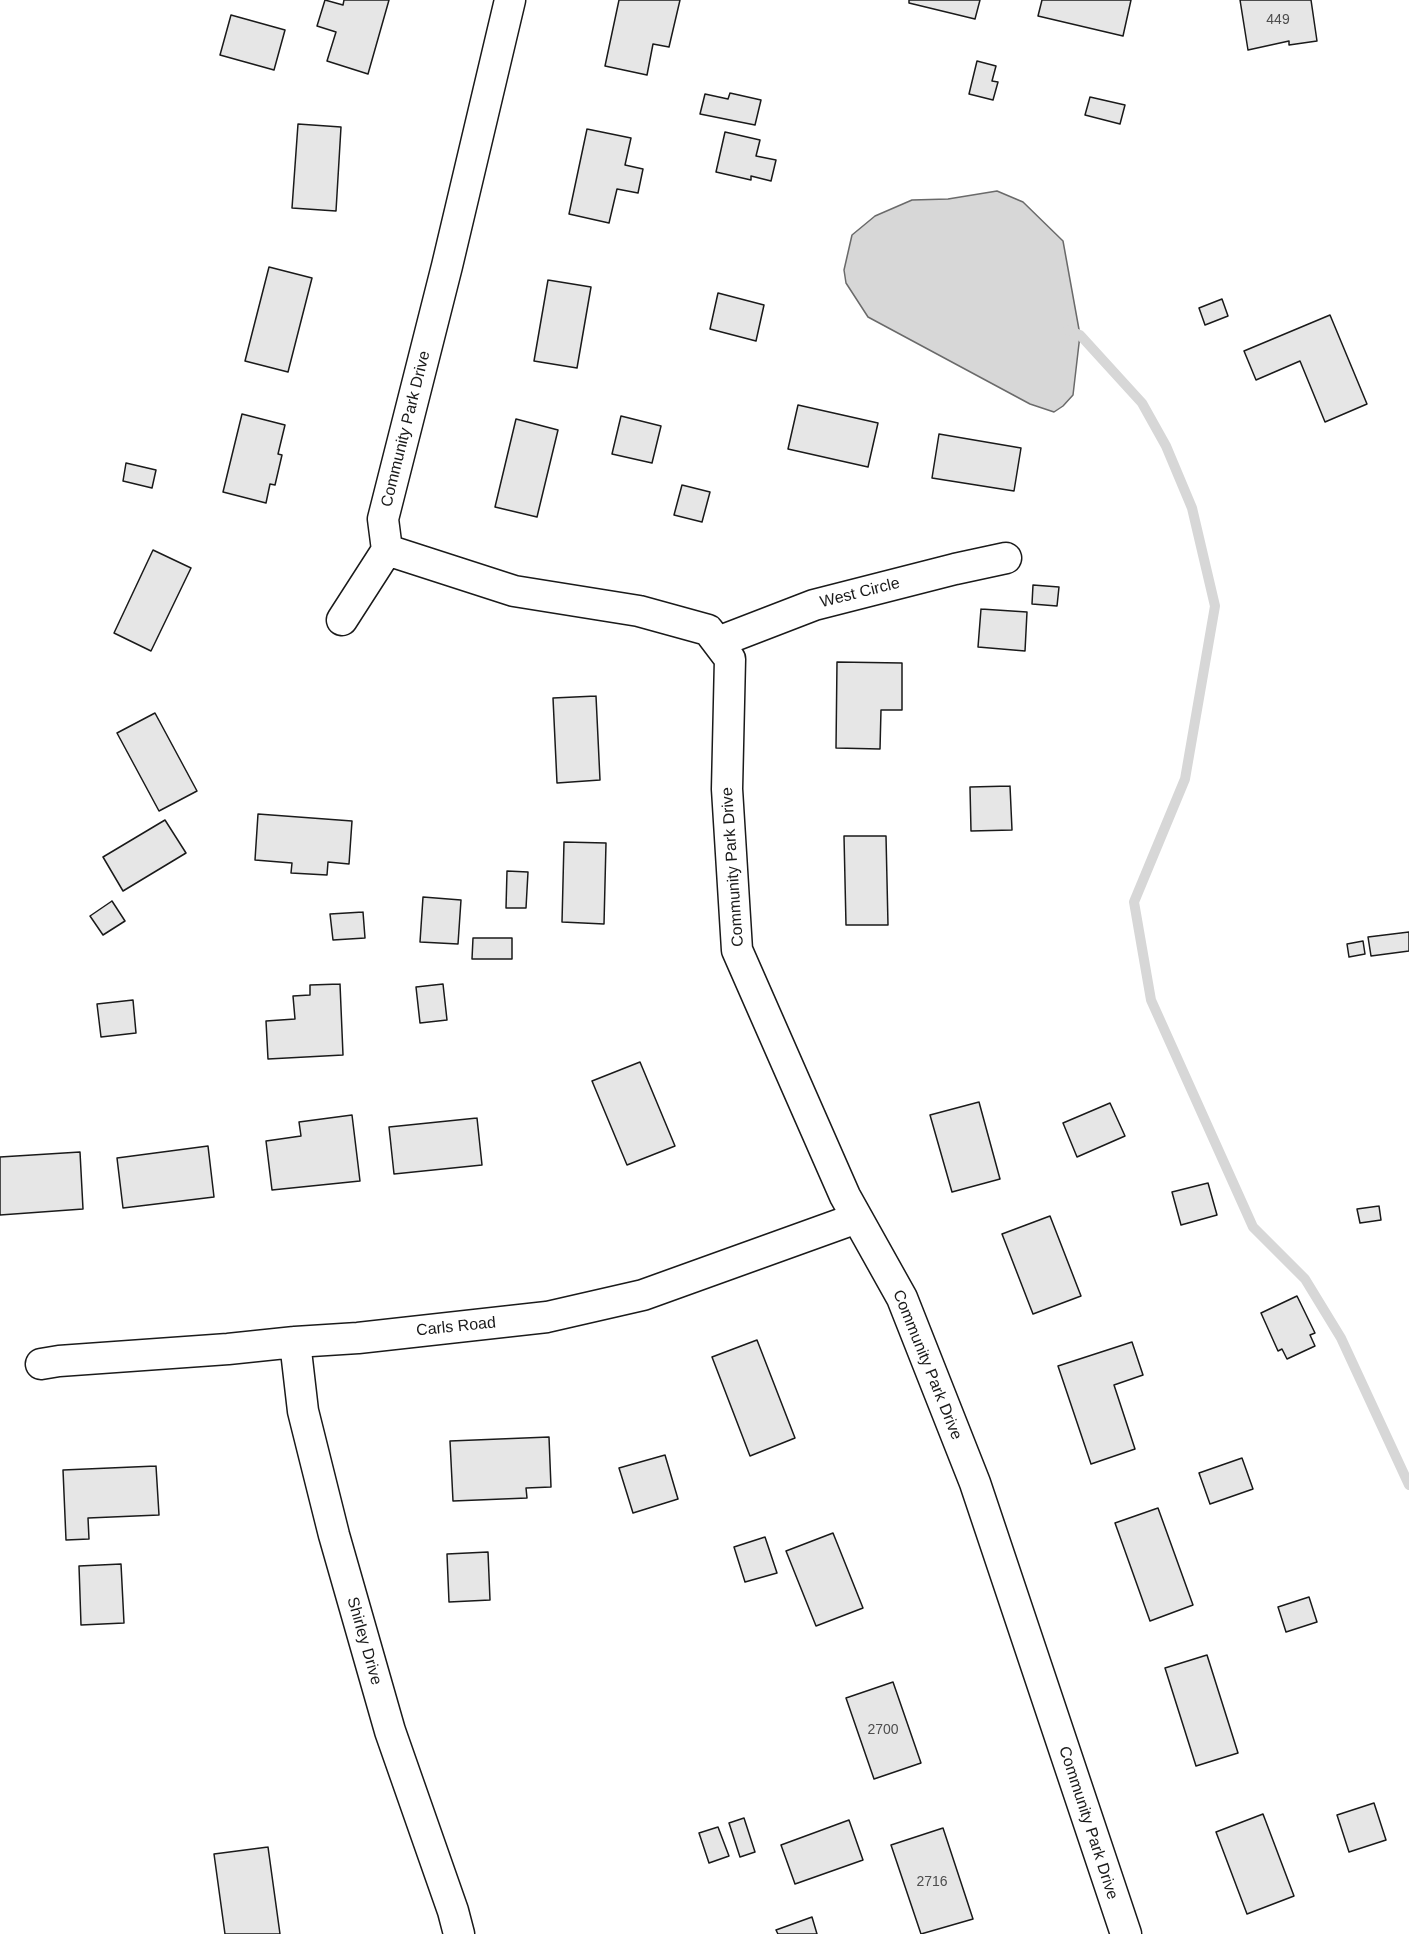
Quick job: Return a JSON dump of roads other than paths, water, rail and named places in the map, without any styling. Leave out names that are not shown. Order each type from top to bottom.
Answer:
[{"type":"street","name":"Community Park Drive","points":[[387,550],[383,519],[447,266],[510,0]]},
{"type":"street","points":[[342,620],[387,550],[514,591],[639,611],[708,630],[718,642]]},
{"type":"street","name":"West Circle","points":[[718,642],[814,605],[1006,558]]},
{"type":"street","name":"Community Park Drive","points":[[718,642],[730,658],[727,789],[737,950],[845,1196],[902,1298],[975,1483],[1126,1934]]},
{"type":"street","name":"Carls Road","points":[[41,1364],[358,1338],[547,1317],[643,1295],[857,1218]]},
{"type":"street","name":"Shirley Drive","points":[[295,1342],[303,1411],[334,1535],[390,1731],[459,1934]]},
{"type":"waterway","points":[[1068,330],[1080,335],[1142,403],[1166,446],[1192,508],[1215,606],[1185,779],[1134,902],[1151,1000],[1253,1227],[1305,1279],[1341,1338],[1409,1485]]}]
